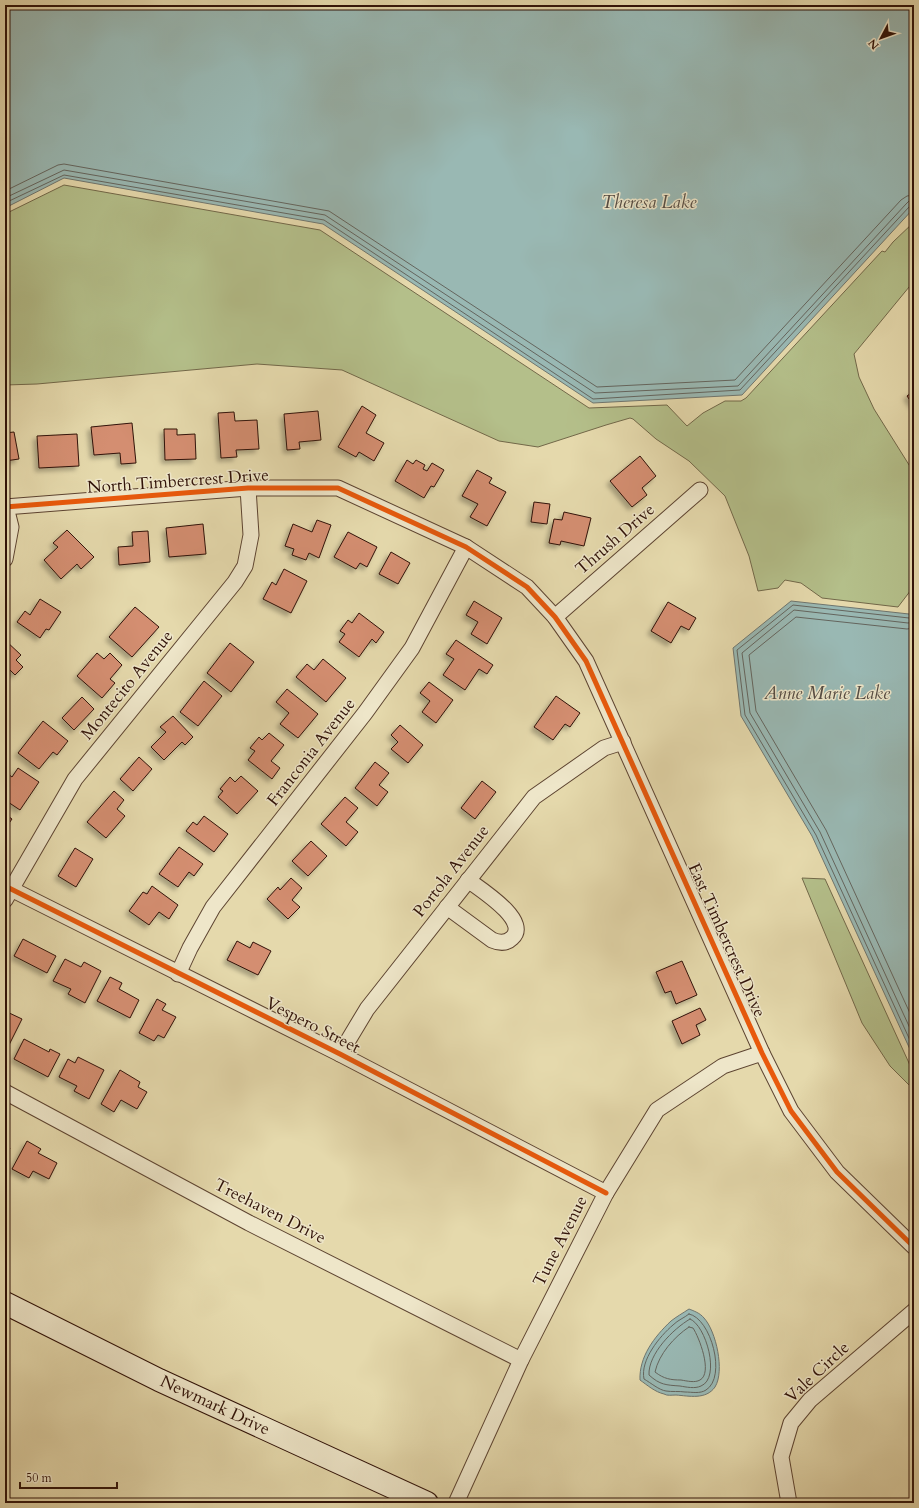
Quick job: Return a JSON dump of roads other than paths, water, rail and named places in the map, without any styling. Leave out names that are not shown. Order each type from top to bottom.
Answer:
[{"type":"street","name":"North Timbercrest Drive","points":[[6,507],[248,488],[338,488],[466,548],[527,587],[555,617]]},
{"type":"street","name":"Montecito Avenue","points":[[7,892],[75,779],[230,588],[245,566],[251,535],[248,488]]},
{"type":"street","name":"Thrush Drive","points":[[555,617],[700,490]]},
{"type":"street","points":[[5,559],[11,527],[6,507]]},
{"type":"street","name":"Franconia Avenue","points":[[178,974],[190,948],[213,907],[365,713],[412,648],[466,548]]},
{"type":"street","name":"East Timbercrest Drive","points":[[555,617],[586,661],[762,1053],[791,1111],[837,1172],[914,1247]]},
{"type":"street","name":"Portola Avenue","points":[[340,1054],[367,1009],[534,796],[604,748],[622,742]]},
{"type":"street","points":[[447,907],[492,940],[499,943],[504,943],[513,938],[517,930],[516,925],[507,911],[468,880]]},
{"type":"street","name":"Vespero Street","points":[[7,892],[340,1054],[606,1193]]},
{"type":"street","name":"Tune Avenue","points":[[456,1503],[521,1360],[606,1193],[657,1110],[724,1066],[762,1053]]},
{"type":"street","name":"Treehaven Drive","points":[[5,1092],[249,1223],[521,1360]]},
{"type":"street","name":"Newmark Drive","points":[[5,1303],[159,1380],[427,1503]]},
{"type":"street","name":"Vale Circle","points":[[789,1503],[781,1457],[791,1423],[810,1400],[914,1311]]},
{"type":"water","name":"Theresa Lake","points":[[5,5],[914,5],[914,208],[742,395],[593,403],[323,224],[64,178],[5,208]]},
{"type":"water","name":"Anne Marie Lake","points":[[791,601],[909,614],[914,611],[914,1058],[812,836],[741,716],[733,648]]},
{"type":"water","points":[[689,1309],[702,1316],[712,1332],[718,1351],[718,1380],[715,1387],[711,1391],[702,1396],[667,1395],[654,1390],[640,1380],[642,1363],[653,1341],[659,1334],[671,1321]]}]
